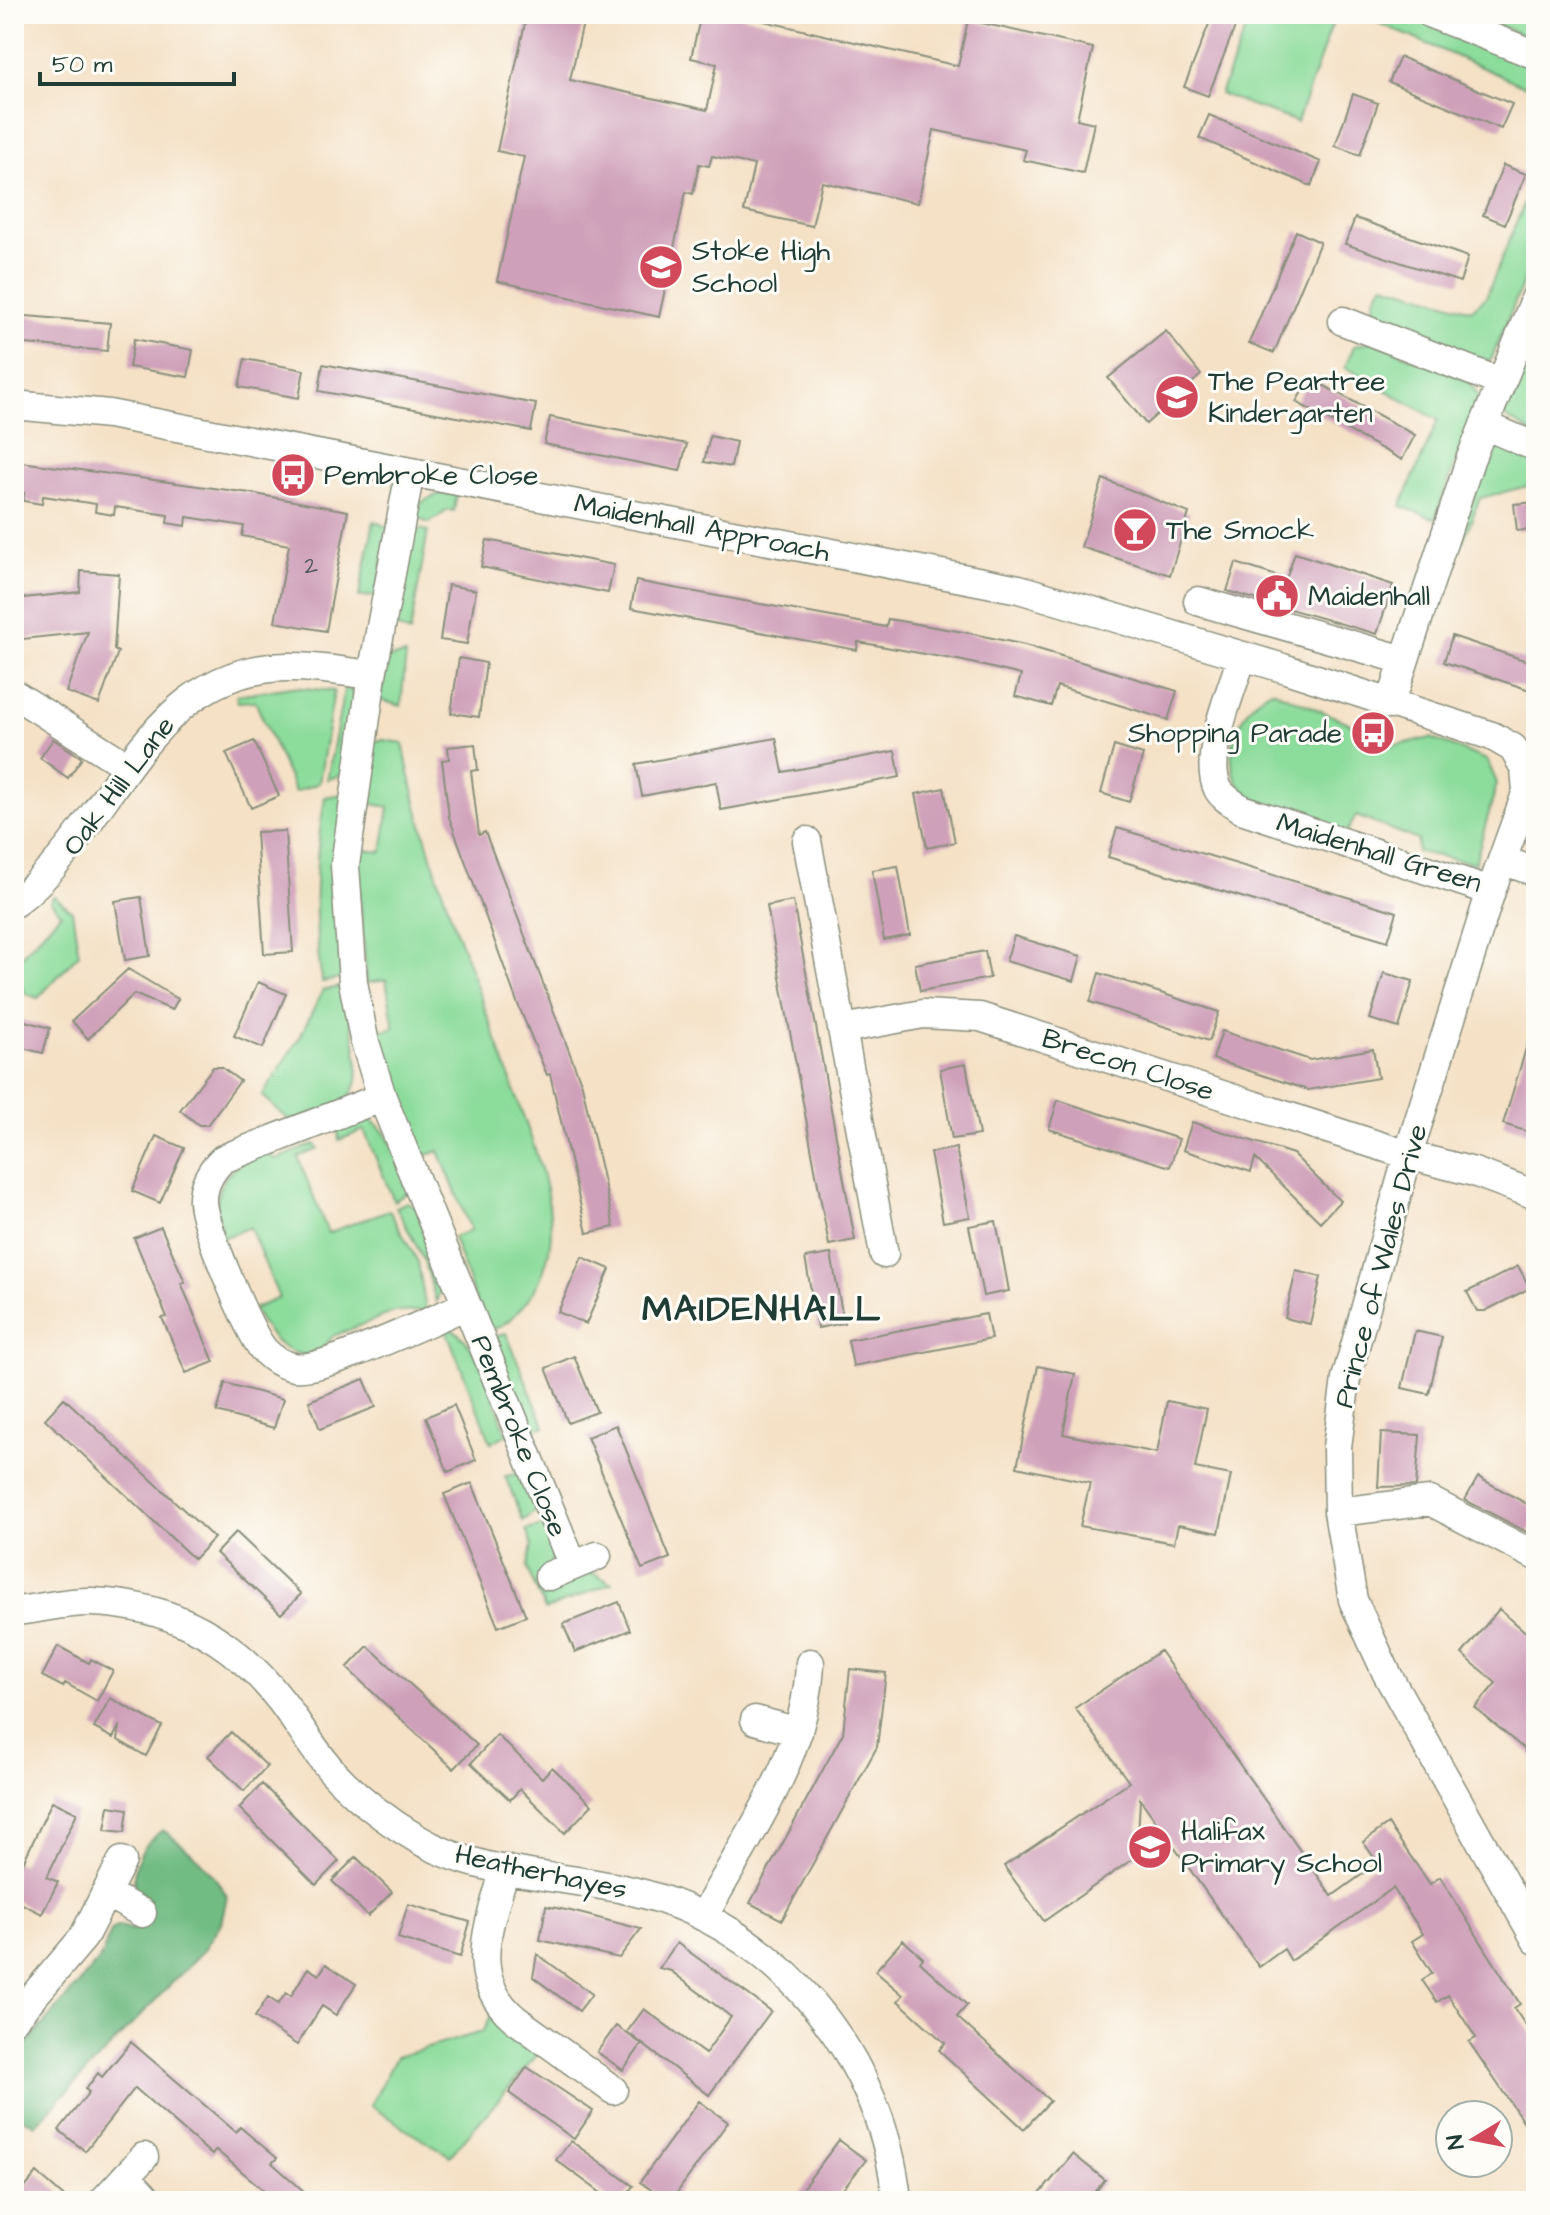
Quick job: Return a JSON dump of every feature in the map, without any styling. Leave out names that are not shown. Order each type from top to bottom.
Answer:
[{"type":"street","points":[[1431,14],[1536,55]]},
{"type":"street","points":[[1390,705],[1451,511],[1500,382],[1527,347],[1536,297]]},
{"type":"street","points":[[1343,321],[1500,382]]},
{"type":"street","name":"Maidenhall Approach","points":[[14,405],[109,414],[1019,589],[1242,657]]},
{"type":"street","points":[[1484,425],[1536,447]]},
{"type":"street","name":"Pembroke Close","points":[[410,472],[372,675],[348,829],[345,912],[357,1009],[382,1097],[573,1566]]},
{"type":"street","points":[[1198,601],[1404,660]]},
{"type":"street","name":"Maidenhall Green","points":[[1242,657],[1390,705],[1492,736],[1513,748],[1525,769],[1527,791],[1491,891],[1241,809],[1219,792],[1212,775],[1214,751],[1242,657]]},
{"type":"street","name":"Oak Hill Lane","points":[[14,903],[64,858],[127,766],[167,717],[184,704],[237,675],[287,667],[372,675]]},
{"type":"street","points":[[14,694],[127,766]]},
{"type":"street","points":[[807,841],[884,1254]]},
{"type":"street","points":[[1504,861],[1536,872]]},
{"type":"street","name":"Prince of Wales Drive","points":[[1491,891],[1408,1155],[1346,1379],[1337,1447],[1338,1512],[1353,1600],[1387,1674],[1534,1932]]},
{"type":"street","name":"Brecon Close","points":[[843,1029],[923,1014],[980,1017],[1408,1155],[1474,1172],[1536,1195]]},
{"type":"street","name":"Pembroke Close","points":[[382,1097],[223,1159],[211,1175],[204,1194],[213,1235],[253,1332],[268,1354],[286,1365],[314,1366],[465,1306]]},
{"type":"street","points":[[1338,1512],[1430,1501],[1536,1556]]},
{"type":"street","name":"Heatherhayes","points":[[16,1603],[106,1603],[157,1611],[201,1628],[253,1669],[325,1762],[367,1803],[430,1846],[505,1869],[631,1890],[704,1916],[771,1961],[822,2013],[859,2072],[877,2111],[890,2152],[897,2201]]},
{"type":"street","points":[[704,1916],[780,1774],[798,1732],[810,1663]]},
{"type":"street","points":[[755,1720],[798,1732]]},
{"type":"street","points":[[14,2019],[68,1960],[122,1861]]},
{"type":"street","points":[[505,1869],[485,1942],[483,1959],[489,1986],[503,2009],[613,2090]]},
{"type":"street","points":[[106,1893],[142,1913]]},
{"type":"street","points":[[104,2200],[135,2166],[149,2201]]},
{"type":"green space","points":[[1252,14],[1310,14],[1333,22],[1297,122],[1220,94]]},
{"type":"green space","points":[[1358,14],[1418,14],[1536,61],[1536,91]]},
{"type":"green space","points":[[1473,14],[1536,14],[1536,41]]},
{"type":"green space","points":[[1536,175],[1536,251],[1491,360],[1476,362],[1375,320],[1374,300],[1384,284],[1471,310],[1486,297]]},
{"type":"green space","points":[[1371,341],[1467,380],[1479,396],[1435,519],[1401,506],[1438,420],[1345,367],[1354,346]]},
{"type":"green space","points":[[1518,368],[1536,369],[1536,436],[1504,416],[1502,399]]},
{"type":"green space","points":[[1498,448],[1536,462],[1536,484],[1480,498],[1463,541],[1455,537],[1486,451]]},
{"type":"green space","points":[[441,493],[457,493],[454,511],[448,510],[429,523],[413,516],[422,502]]},
{"type":"green space","points":[[374,521],[389,528],[376,596],[359,597]]},
{"type":"green space","points":[[410,531],[428,531],[410,633],[393,626]]},
{"type":"green space","points":[[406,655],[401,706],[380,700],[387,658]]},
{"type":"green space","points":[[345,685],[357,697],[348,772],[327,780]]},
{"type":"green space","points":[[292,687],[334,691],[319,783],[295,792],[255,701],[238,702],[236,695]]},
{"type":"green space","points":[[1272,690],[1356,726],[1391,746],[1431,738],[1487,760],[1497,783],[1475,863],[1417,852],[1418,840],[1356,816],[1347,832],[1278,809],[1243,790],[1234,772],[1233,742],[1249,709],[1258,698]]},
{"type":"green space","points":[[372,741],[403,743],[436,872],[531,1137],[547,1194],[550,1247],[541,1277],[514,1316],[487,1333],[453,1237],[471,1230],[439,1151],[421,1157],[386,1079],[376,1031],[394,1028],[386,980],[367,983],[356,849],[382,852],[389,807],[367,803]]},
{"type":"green space","points":[[344,794],[341,979],[322,982],[316,912],[318,843],[325,797]]},
{"type":"green space","points":[[54,896],[72,911],[79,954],[38,998],[26,994],[14,972],[14,964],[61,913],[50,901]]},
{"type":"green space","points":[[342,987],[355,1044],[355,1087],[349,1096],[337,1104],[291,1122],[262,1096],[300,1037],[323,990]]},
{"type":"green space","points":[[357,1116],[369,1119],[386,1134],[397,1156],[410,1191],[394,1201],[364,1130],[339,1140],[337,1122]]},
{"type":"green space","points":[[315,1144],[318,1149],[298,1157],[328,1233],[389,1210],[418,1262],[426,1311],[394,1312],[333,1336],[316,1355],[304,1355],[277,1343],[253,1309],[279,1298],[250,1227],[223,1238],[218,1196],[226,1177],[259,1152],[277,1159]]},
{"type":"green space","points":[[407,1202],[416,1207],[443,1283],[436,1302],[425,1262],[396,1207]]},
{"type":"green space","points":[[445,1327],[467,1343],[491,1389],[507,1434],[491,1443]]},
{"type":"green space","points":[[506,1333],[545,1427],[526,1430],[489,1339]]},
{"type":"green space","points":[[523,1473],[537,1510],[523,1521],[505,1476]]},
{"type":"green space","points":[[544,1526],[552,1549],[551,1561],[588,1571],[612,1583],[545,1610],[527,1568],[532,1545],[526,1530]]},
{"type":"green space","points":[[163,1830],[199,1860],[221,1886],[227,1896],[221,1923],[203,1951],[35,2125],[14,2112],[14,2058],[100,1959],[112,1929],[119,1926],[133,1930],[150,1900],[135,1888],[137,1863],[145,1847]]},
{"type":"green space","points":[[492,2014],[543,2048],[450,2156],[370,2106],[396,2057],[482,2032]]},
{"type":"building","points":[[527,14],[585,14],[570,80],[707,110],[717,64],[691,58],[701,14],[734,14],[958,66],[968,20],[1093,48],[1077,119],[1094,123],[1083,173],[1023,160],[1026,150],[934,130],[918,203],[822,182],[812,226],[744,211],[754,165],[712,156],[709,166],[699,164],[693,194],[686,192],[659,317],[497,281],[524,157],[497,151]]},
{"type":"building","points":[[1213,14],[1240,14],[1208,96],[1184,87]]},
{"type":"building","points":[[1400,57],[1512,104],[1501,129],[1389,82]]},
{"type":"building","points":[[1353,94],[1378,103],[1360,155],[1335,146]]},
{"type":"building","points":[[1209,115],[1321,162],[1311,186],[1199,138]]},
{"type":"building","points":[[1503,165],[1526,174],[1505,224],[1483,215]]},
{"type":"building","points":[[1355,218],[1468,257],[1460,282],[1345,244]]},
{"type":"building","points":[[1296,231],[1320,242],[1274,353],[1249,343]]},
{"type":"building","points":[[14,315],[110,323],[107,351],[14,343]]},
{"type":"building","points":[[1166,331],[1201,375],[1146,424],[1108,378]]},
{"type":"building","points":[[134,339],[193,350],[188,377],[129,367]]},
{"type":"building","points":[[245,359],[304,370],[299,398],[239,387]]},
{"type":"building","points":[[323,364],[536,404],[531,431],[319,391]]},
{"type":"building","points":[[1310,378],[1415,435],[1402,460],[1296,402]]},
{"type":"building","points":[[550,417],[687,444],[680,471],[544,444]]},
{"type":"building","points":[[710,436],[736,442],[731,467],[704,462]]},
{"type":"building","points":[[14,461],[250,493],[348,511],[326,631],[275,622],[289,545],[242,536],[244,526],[187,517],[186,526],[167,523],[168,515],[115,507],[114,515],[95,512],[96,504],[43,496],[42,504],[23,501],[24,493],[14,492]]},
{"type":"building","name":"The Smock","points":[[1103,479],[1189,513],[1170,575],[1081,547]]},
{"type":"building","points":[[1536,502],[1536,529],[1517,531],[1514,504]]},
{"type":"building","points":[[487,540],[614,565],[608,593],[481,567]]},
{"type":"building","points":[[1295,553],[1393,585],[1377,634],[1227,591],[1236,563],[1286,579]]},
{"type":"building","points":[[81,571],[119,574],[114,650],[118,652],[99,704],[66,692],[88,632],[14,640],[14,599],[80,592]]},
{"type":"building","points":[[636,581],[886,627],[888,619],[969,633],[1025,645],[1177,691],[1168,720],[1057,686],[1051,706],[1015,696],[1021,675],[963,661],[858,642],[857,650],[631,608]]},
{"type":"building","points":[[448,585],[476,590],[467,644],[440,640]]},
{"type":"building","points":[[1452,636],[1536,664],[1536,692],[1444,662]]},
{"type":"building","points":[[459,658],[486,663],[479,717],[451,713]]},
{"type":"building","points":[[776,738],[783,772],[895,751],[900,777],[721,810],[716,782],[642,796],[636,764]]},
{"type":"building","points":[[53,739],[82,758],[68,778],[40,758]]},
{"type":"building","points":[[254,741],[279,796],[251,808],[226,753]]},
{"type":"building","points":[[475,744],[478,770],[471,771],[479,835],[485,832],[582,1085],[614,1227],[587,1233],[550,1074],[547,1075],[517,1002],[449,817],[442,760],[449,759],[448,747]]},
{"type":"building","points":[[1114,746],[1143,755],[1129,802],[1101,793]]},
{"type":"building","points":[[944,788],[955,842],[927,848],[916,794]]},
{"type":"building","points":[[1117,828],[1397,912],[1388,941],[1108,857]]},
{"type":"building","points":[[285,831],[293,952],[264,954],[256,832]]},
{"type":"building","points":[[898,866],[910,935],[884,940],[872,870]]},
{"type":"building","points":[[141,897],[150,956],[125,960],[115,901]]},
{"type":"building","points":[[793,901],[855,1240],[829,1245],[767,906]]},
{"type":"building","points":[[1014,936],[1081,956],[1074,981],[1006,961]]},
{"type":"building","points":[[985,951],[990,978],[920,991],[915,964]]},
{"type":"building","points":[[128,969],[178,999],[172,1010],[134,994],[88,1039],[72,1021]]},
{"type":"building","points":[[1099,973],[1219,1012],[1209,1041],[1090,1002]]},
{"type":"building","points":[[1384,973],[1413,981],[1399,1028],[1370,1019]]},
{"type":"building","points":[[258,982],[286,994],[263,1048],[234,1036]]},
{"type":"building","points":[[14,1018],[50,1028],[43,1053],[14,1046]]},
{"type":"building","points":[[1222,1031],[1310,1060],[1373,1049],[1378,1078],[1308,1090],[1213,1059]]},
{"type":"building","points":[[1531,1032],[1536,1033],[1536,1110],[1529,1132],[1503,1124]]},
{"type":"building","points":[[966,1064],[979,1135],[952,1139],[940,1069]]},
{"type":"building","points":[[213,1067],[221,1067],[240,1081],[207,1125],[199,1125],[180,1110]]},
{"type":"building","points":[[1058,1100],[1179,1139],[1170,1167],[1049,1129]]},
{"type":"building","points":[[1192,1122],[1293,1154],[1340,1201],[1320,1222],[1255,1158],[1251,1172],[1183,1150]]},
{"type":"building","points":[[156,1136],[184,1148],[160,1203],[132,1191]]},
{"type":"building","points":[[956,1148],[970,1217],[943,1222],[930,1153]]},
{"type":"building","points":[[996,1221],[1009,1291],[983,1296],[969,1226]]},
{"type":"building","points":[[161,1227],[214,1362],[186,1373],[162,1318],[167,1317],[134,1238]]},
{"type":"building","points":[[831,1254],[844,1323],[818,1328],[805,1258]]},
{"type":"building","points":[[582,1257],[610,1269],[586,1324],[558,1312]]},
{"type":"building","points":[[1518,1266],[1530,1288],[1485,1311],[1477,1311],[1467,1292]]},
{"type":"building","points":[[1296,1271],[1321,1277],[1310,1324],[1285,1318]]},
{"type":"building","points":[[986,1314],[991,1339],[853,1366],[848,1340]]},
{"type":"building","points":[[1415,1331],[1442,1337],[1429,1394],[1402,1388]]},
{"type":"building","points":[[574,1356],[597,1412],[568,1423],[546,1368]]},
{"type":"building","points":[[1038,1366],[1075,1374],[1063,1434],[1157,1453],[1167,1401],[1207,1409],[1195,1468],[1231,1475],[1219,1533],[1178,1525],[1174,1543],[1080,1526],[1090,1483],[1017,1467]]},
{"type":"building","points":[[364,1379],[376,1407],[320,1429],[309,1401]]},
{"type":"building","points":[[225,1383],[283,1399],[274,1428],[217,1412]]},
{"type":"building","points":[[64,1398],[214,1538],[194,1559],[45,1419]]},
{"type":"building","points":[[454,1405],[476,1460],[448,1472],[426,1417]]},
{"type":"building","points":[[616,1425],[670,1558],[642,1569],[587,1437]]},
{"type":"building","points":[[1381,1433],[1420,1435],[1416,1486],[1378,1487]]},
{"type":"building","points":[[1478,1477],[1536,1509],[1536,1520],[1529,1533],[1465,1500]]},
{"type":"building","points":[[472,1483],[526,1616],[498,1627],[444,1494]]},
{"type":"building","points":[[236,1532],[301,1594],[281,1614],[216,1553]]},
{"type":"building","points":[[619,1602],[630,1630],[575,1652],[563,1624]]},
{"type":"building","points":[[1499,1609],[1536,1641],[1536,1759],[1475,1708],[1496,1683],[1462,1654]]},
{"type":"building","points":[[58,1646],[89,1663],[91,1659],[113,1671],[97,1701],[65,1683],[63,1687],[42,1676]]},
{"type":"building","points":[[368,1646],[477,1745],[454,1769],[347,1668]]},
{"type":"building","points":[[1160,1651],[1332,1896],[1378,1863],[1363,1842],[1388,1824],[1430,1884],[1440,1877],[1520,2004],[1514,2008],[1536,2041],[1536,2140],[1514,2108],[1514,2099],[1508,2099],[1469,2042],[1476,2038],[1448,1995],[1437,2002],[1422,1980],[1432,1973],[1412,1941],[1423,1934],[1393,1888],[1291,1961],[1284,1949],[1259,1967],[1140,1799],[1137,1856],[1044,1921],[1004,1866],[1129,1782],[1075,1708]]},
{"type":"building","points":[[850,1669],[886,1673],[877,1747],[782,1920],[750,1903],[843,1733]]},
{"type":"building","points":[[110,1698],[162,1726],[146,1756],[118,1740],[120,1725],[113,1738],[94,1728]]},
{"type":"building","points":[[231,1732],[267,1766],[244,1791],[208,1756]]},
{"type":"building","points":[[497,1735],[542,1778],[552,1767],[592,1805],[565,1833],[520,1789],[510,1800],[471,1763]]},
{"type":"building","points":[[262,1784],[339,1861],[316,1885],[239,1808]]},
{"type":"building","points":[[52,1801],[77,1813],[47,1877],[58,1882],[42,1914],[14,1900],[14,1861],[22,1865]]},
{"type":"building","points":[[109,1806],[128,1809],[125,1832],[105,1830]]},
{"type":"building","points":[[356,1857],[392,1892],[368,1916],[332,1881]]},
{"type":"building","points":[[408,1904],[470,1922],[460,1957],[398,1938]]},
{"type":"building","points":[[546,1906],[641,1929],[619,1958],[540,1940]]},
{"type":"building","points":[[903,1940],[923,1958],[920,1962],[967,2005],[957,2017],[1050,2101],[1024,2129],[939,2050],[945,2043],[898,2001],[903,1995],[875,1971]]},
{"type":"building","points":[[677,1943],[771,2011],[709,2095],[627,2032],[644,2009],[705,2054],[731,2017],[671,1971],[659,1968]]},
{"type":"building","points":[[537,1954],[592,1994],[579,2011],[533,1977]]},
{"type":"building","points":[[326,1964],[356,1984],[336,2015],[322,2006],[297,2045],[255,2017],[268,1997],[278,2004],[286,1993],[291,1996],[308,1968],[319,1975]]},
{"type":"building","points":[[616,2026],[642,2044],[623,2070],[597,2052]]},
{"type":"building","points":[[131,2042],[236,2132],[240,2127],[277,2158],[272,2163],[315,2201],[277,2201],[216,2150],[212,2155],[135,2088],[85,2151],[59,2130],[89,2092],[85,2089],[98,2073],[102,2077]]},
{"type":"building","points":[[527,2067],[593,2111],[574,2139],[509,2093]]},
{"type":"building","points":[[699,2101],[728,2122],[671,2201],[667,2201],[640,2182]]},
{"type":"building","points":[[839,2140],[866,2160],[834,2201],[793,2201]]},
{"type":"building","points":[[571,2141],[633,2186],[622,2201],[612,2201],[556,2160]]},
{"type":"building","points":[[1073,2154],[1105,2180],[1088,2201],[1034,2201]]},
{"type":"building","points":[[37,2173],[69,2201],[14,2201]]},
{"type":"place","name":"Stoke High School","points":[[661,267]]},
{"type":"place","name":"The Peartree Kindergarten","points":[[1177,397]]},
{"type":"place","name":"Pembroke Close","points":[[293,475]]},
{"type":"place","name":"The Smock","points":[[1135,530]]},
{"type":"place","name":"Maidenhall","points":[[1277,596]]},
{"type":"place","name":"Shopping Parade","points":[[1373,733]]},
{"type":"place","name":"Halifax Primary School","points":[[1150,1847]]},
{"type":"district","name":"MAIDENHALL","points":[[762,1309]]}]
